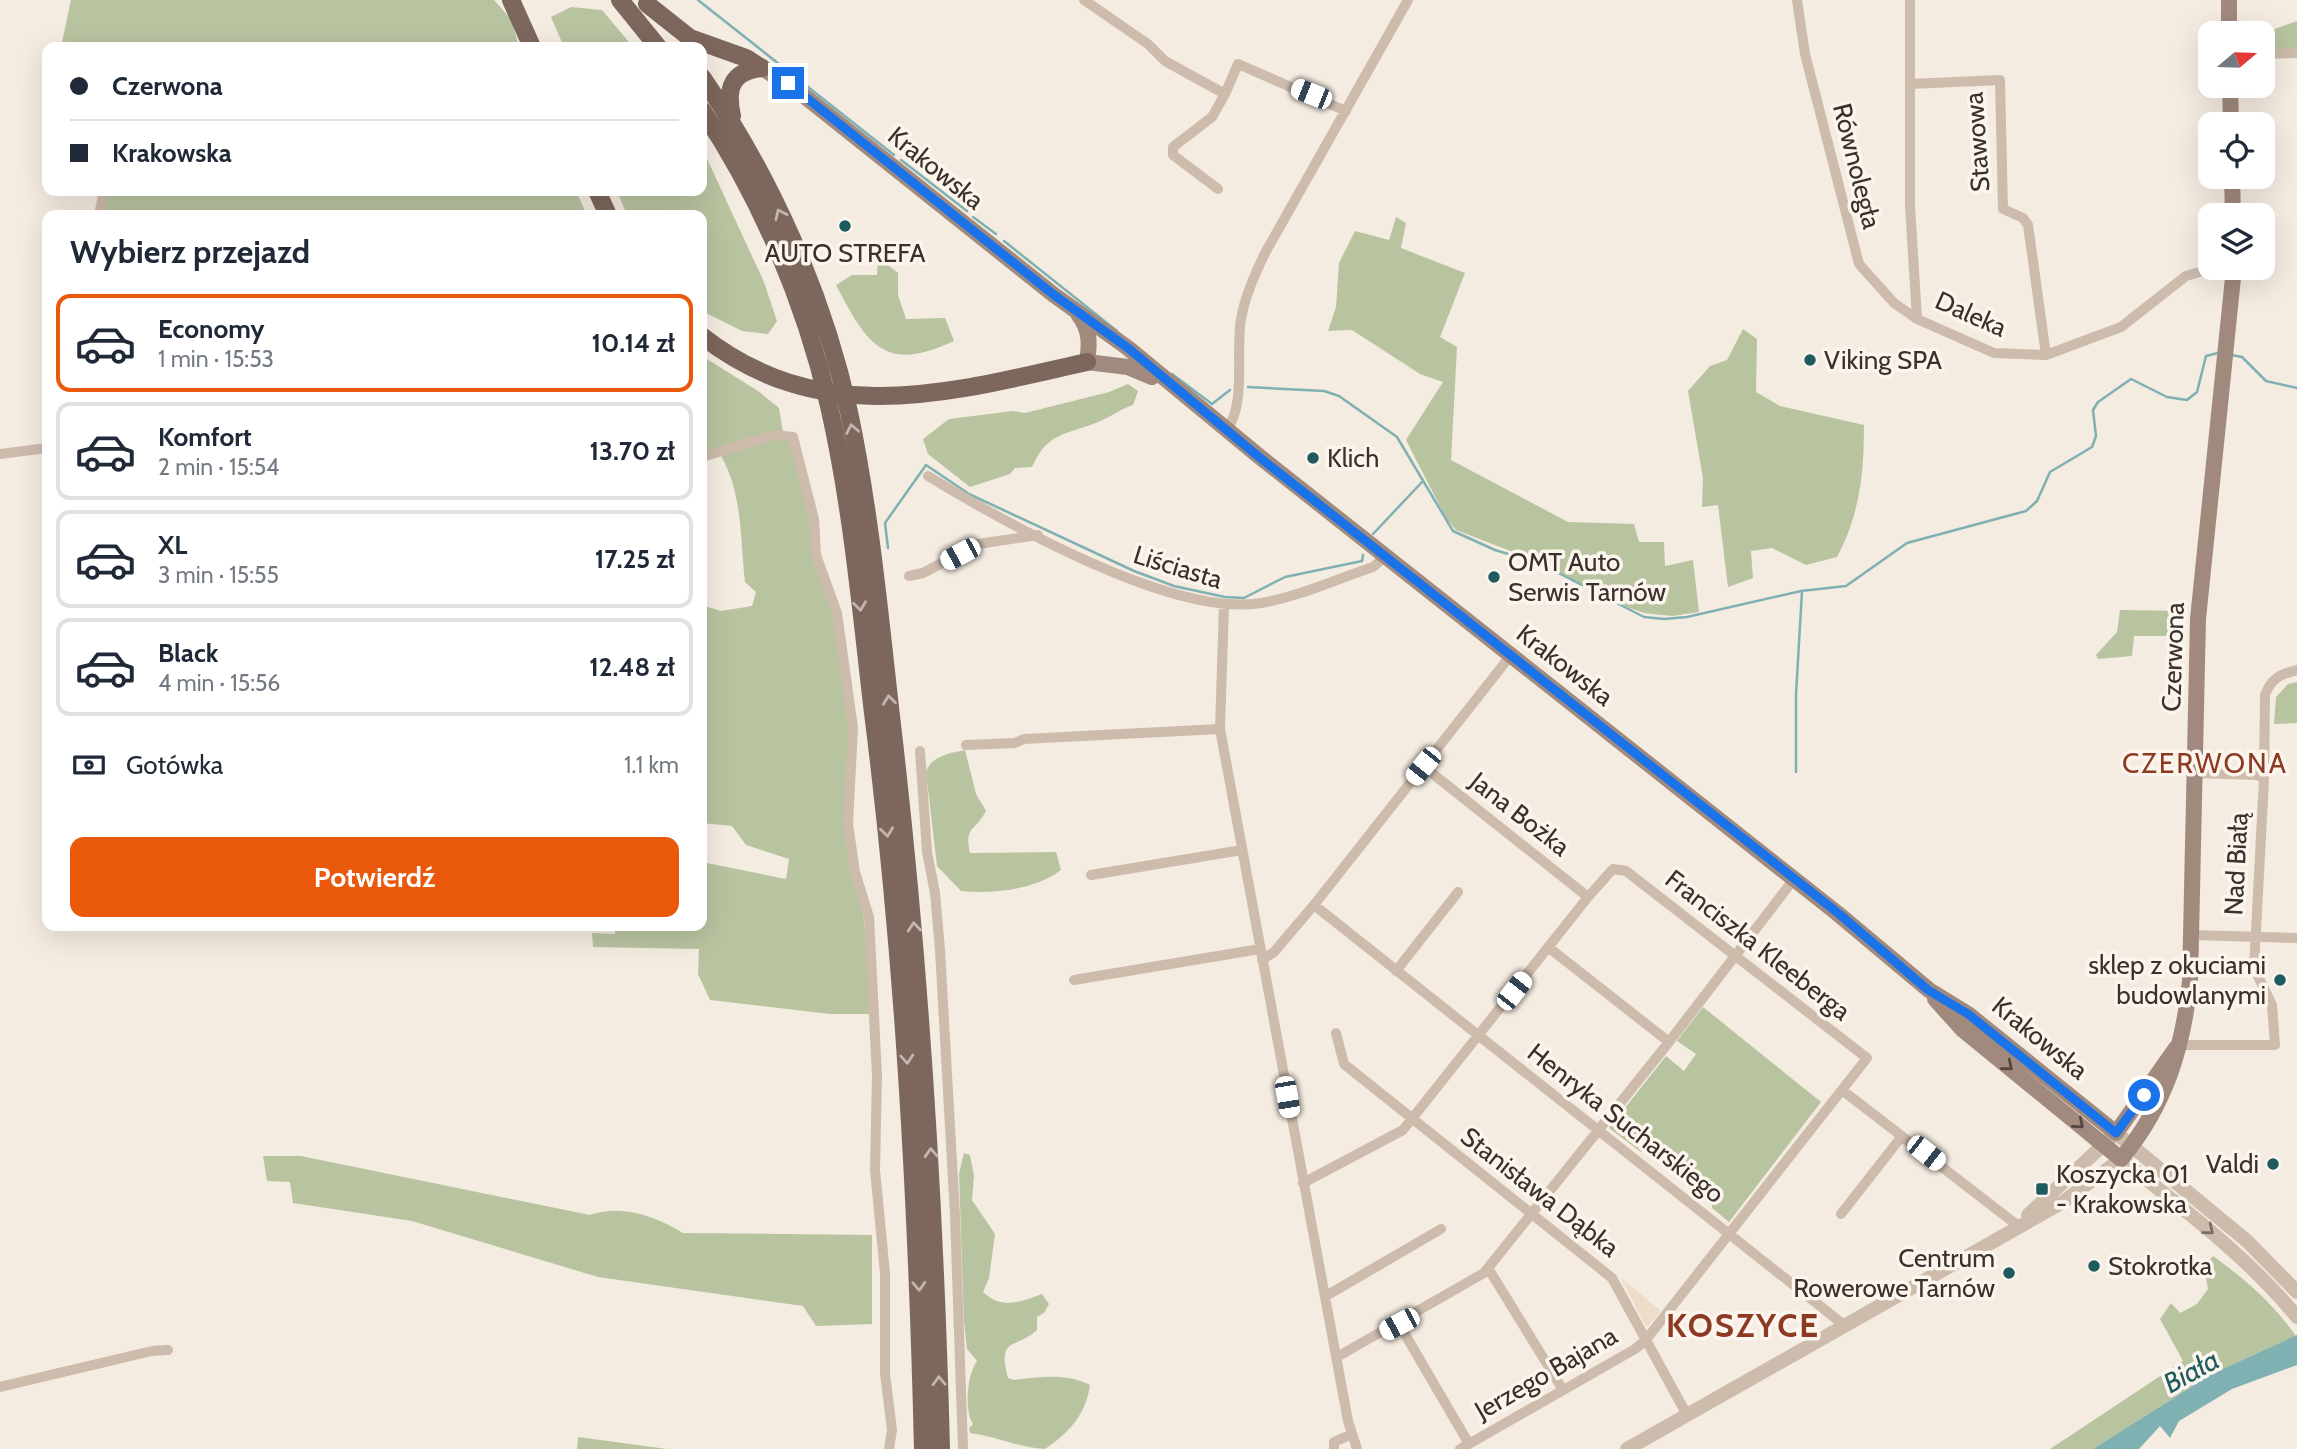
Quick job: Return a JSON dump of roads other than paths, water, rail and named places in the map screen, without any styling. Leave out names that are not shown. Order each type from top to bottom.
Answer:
[{"type":"main road","points":[[615,0],[647,32]]},
{"type":"main road","points":[[620,0],[654,42]]},
{"type":"main road","points":[[2229,0],[2229,21]]},
{"type":"main road","points":[[512,1],[530,42]]},
{"type":"main road","points":[[645,2],[677,42]]},
{"type":"main road","points":[[645,2],[690,38],[701,42]]},
{"type":"main road","points":[[707,44],[746,58],[762,68]]},
{"type":"main road","points":[[762,68],[739,74],[729,88],[733,119],[793,243],[822,318],[849,411],[864,496],[910,880],[920,993],[936,1262],[941,1449]]},
{"type":"main road","name":"Krakowska","points":[[762,68],[798,91],[1794,878],[1928,990],[1962,1028],[2104,1145],[2126,1153]]},
{"type":"main road","points":[[707,85],[743,142]]},
{"type":"main road","points":[[707,119],[755,202],[792,288],[815,353],[842,473],[876,733],[900,966],[913,1134],[923,1449]]},
{"type":"main road","name":"Czerwona","points":[[2126,1153],[2150,1122],[2172,1076],[2187,1011],[2192,935],[2198,619],[2233,280]]},
{"type":"main road","points":[[1083,316],[1097,330],[1098,343],[1087,362]]},
{"type":"main road","points":[[707,339],[742,361],[779,379],[831,393],[889,398],[971,387],[1112,355],[1142,362]]},
{"type":"main road","name":"Krakowska","points":[[1087,362],[1128,367],[1167,383]]},
{"type":"main road","name":"Krakowska","points":[[1928,990],[1968,1014],[2116,1133]]},
{"type":"main road","name":"Czerwona","points":[[2116,1133],[2177,1046]]},
{"type":"street","points":[[1084,0],[1148,44],[1165,61],[1225,94]]},
{"type":"street","points":[[1226,430],[1233,422],[1238,403],[1238,348],[1241,319],[1250,286],[1265,253],[1408,0]]},
{"type":"street","name":"Równoległa","points":[[1797,0],[1805,54],[1859,264],[1894,303],[1917,319]]},
{"type":"street","name":"Daleka","points":[[1910,0],[1910,206],[1917,319],[1994,353],[2046,355],[2121,327],[2186,276],[2198,272]]},
{"type":"street","points":[[2275,54],[2297,53]]},
{"type":"street","points":[[1218,189],[1173,155],[1173,147],[1212,117],[1238,64],[1346,111]]},
{"type":"street","name":"Stawowa","points":[[1910,84],[2000,80],[2003,209],[2023,218],[2028,225],[2046,355]]},
{"type":"street","points":[[707,455],[775,435],[793,438],[814,519],[816,555],[837,613],[853,728],[848,824],[855,872],[869,917],[877,1076],[874,1170],[886,1273],[885,1374],[892,1430],[888,1449]]},
{"type":"street","points":[[0,454],[42,449]]},
{"type":"street","name":"Liściasta","points":[[928,476],[978,507],[1149,588],[1224,605],[1262,603],[1373,568],[1386,556]]},
{"type":"street","points":[[909,576],[923,573],[978,544],[1038,536]]},
{"type":"street","points":[[1224,605],[1220,729],[1303,1183],[1356,1449]]},
{"type":"street","points":[[1074,980],[1274,952],[1511,655]]},
{"type":"street","points":[[2264,780],[2265,695],[2270,683],[2282,674],[2297,670]]},
{"type":"street","points":[[966,746],[1220,729]]},
{"type":"street","points":[[920,751],[927,852],[936,893],[941,964],[963,1449]]},
{"type":"street","name":"Jana Bożka","points":[[1423,766],[1588,897]]},
{"type":"street","name":"Nad Białą","points":[[2177,1046],[2275,1045],[2272,1005],[2255,975],[2264,780],[2259,775],[2194,773]]},
{"type":"street","points":[[1091,875],[1242,850]]},
{"type":"street","name":"Franciszka Kleeberga","points":[[1303,1183],[1403,1130],[1412,1121],[1548,947],[1613,869],[1626,871],[1867,1058],[1729,1232]]},
{"type":"street","points":[[1337,1357],[1399,1324],[1484,1273],[1669,1042],[1794,878]]},
{"type":"street","points":[[1396,971],[1458,892]]},
{"type":"street","name":"Henryka Sucharskiego","points":[[1314,905],[1844,1325]]},
{"type":"street","name":"Nad Białą","points":[[2192,935],[2297,938]]},
{"type":"street","points":[[1548,947],[1669,1042]]},
{"type":"street","name":"Stanisława Dąbka","points":[[1336,1033],[1344,1065],[1612,1278],[1687,1415]]},
{"type":"street","points":[[1842,1090],[2017,1226]]},
{"type":"street","points":[[2017,1226],[2116,1133]]},
{"type":"street","name":"Krakowska","points":[[2116,1133],[2126,1153],[2276,1290],[2294,1314]]},
{"type":"street","points":[[1841,1214],[1902,1136]]},
{"type":"street","points":[[1627,1449],[2063,1202],[2126,1153]]},
{"type":"street","name":"Krakowska","points":[[2126,1153],[2247,1241],[2297,1292]]},
{"type":"street","points":[[1326,1296],[1441,1229]]},
{"type":"street","name":"Jerzego Bajana","points":[[1464,1446],[1645,1340],[1729,1232]]},
{"type":"street","points":[[1488,1268],[1563,1390]]},
{"type":"street","points":[[1399,1324],[1464,1446]]},
{"type":"street","points":[[0,1387],[152,1350],[169,1350]]},
{"type":"street","points":[[1335,1449],[1334,1442],[1352,1434]]},
{"type":"water","points":[[2297,1335],[2297,1365],[2232,1389],[2179,1421],[2170,1438],[2160,1426],[2139,1449],[2093,1449],[2210,1375]]},
{"type":"waterway","points":[[698,0],[894,155]]},
{"type":"waterway","points":[[901,160],[967,211]]},
{"type":"waterway","points":[[973,217],[996,234]]},
{"type":"waterway","points":[[1004,241],[1117,331]]},
{"type":"waterway","points":[[1248,387],[1324,391],[1339,396],[1397,437],[1453,531],[1495,550],[1541,564],[1644,617],[1664,619],[1687,617],[1801,591],[1846,586],[1907,543],[2026,511],[2037,501],[2050,472],[2092,447],[2096,436],[2093,410],[2098,402],[2131,379],[2167,397],[2187,400],[2197,392],[2206,356],[2218,353]]},
{"type":"waterway","points":[[2231,355],[2242,357],[2266,381],[2297,388]]},
{"type":"waterway","points":[[1172,374],[1212,404],[1230,390]]},
{"type":"waterway","points":[[888,548],[885,523],[926,465],[969,494],[1134,571],[1174,586],[1225,597],[1244,598],[1285,577],[1362,561],[1363,555]]},
{"type":"waterway","points":[[1373,534],[1423,481]]},
{"type":"waterway","points":[[1796,772],[1796,694],[1802,591]]},
{"type":"place","name":"AUTO STREFA","points":[[845,226]]},
{"type":"place","name":"Viking SPA","points":[[1810,360]]},
{"type":"place","name":"Klich","points":[[1313,458]]},
{"type":"place","name":"OMT Auto Serwis Tarnów","points":[[1494,577]]},
{"type":"place","name":"sklep z okuciami budowlanymi","points":[[2280,980]]},
{"type":"place","name":"Valdi","points":[[2273,1164]]},
{"type":"place","name":"Koszycka 01 - Krakowska","points":[[2042,1189]]},
{"type":"place","name":"Stokrotka","points":[[2094,1266]]},
{"type":"place","name":"Centrum Rowerowe Tarnów","points":[[2009,1273]]},
{"type":"district","name":"CZERWONA","points":[[2205,763]]},
{"type":"district","name":"KOSZYCE","points":[[1743,1325]]},
{"type":"water label","name":"Biała","points":[[2191,1371]]}]
